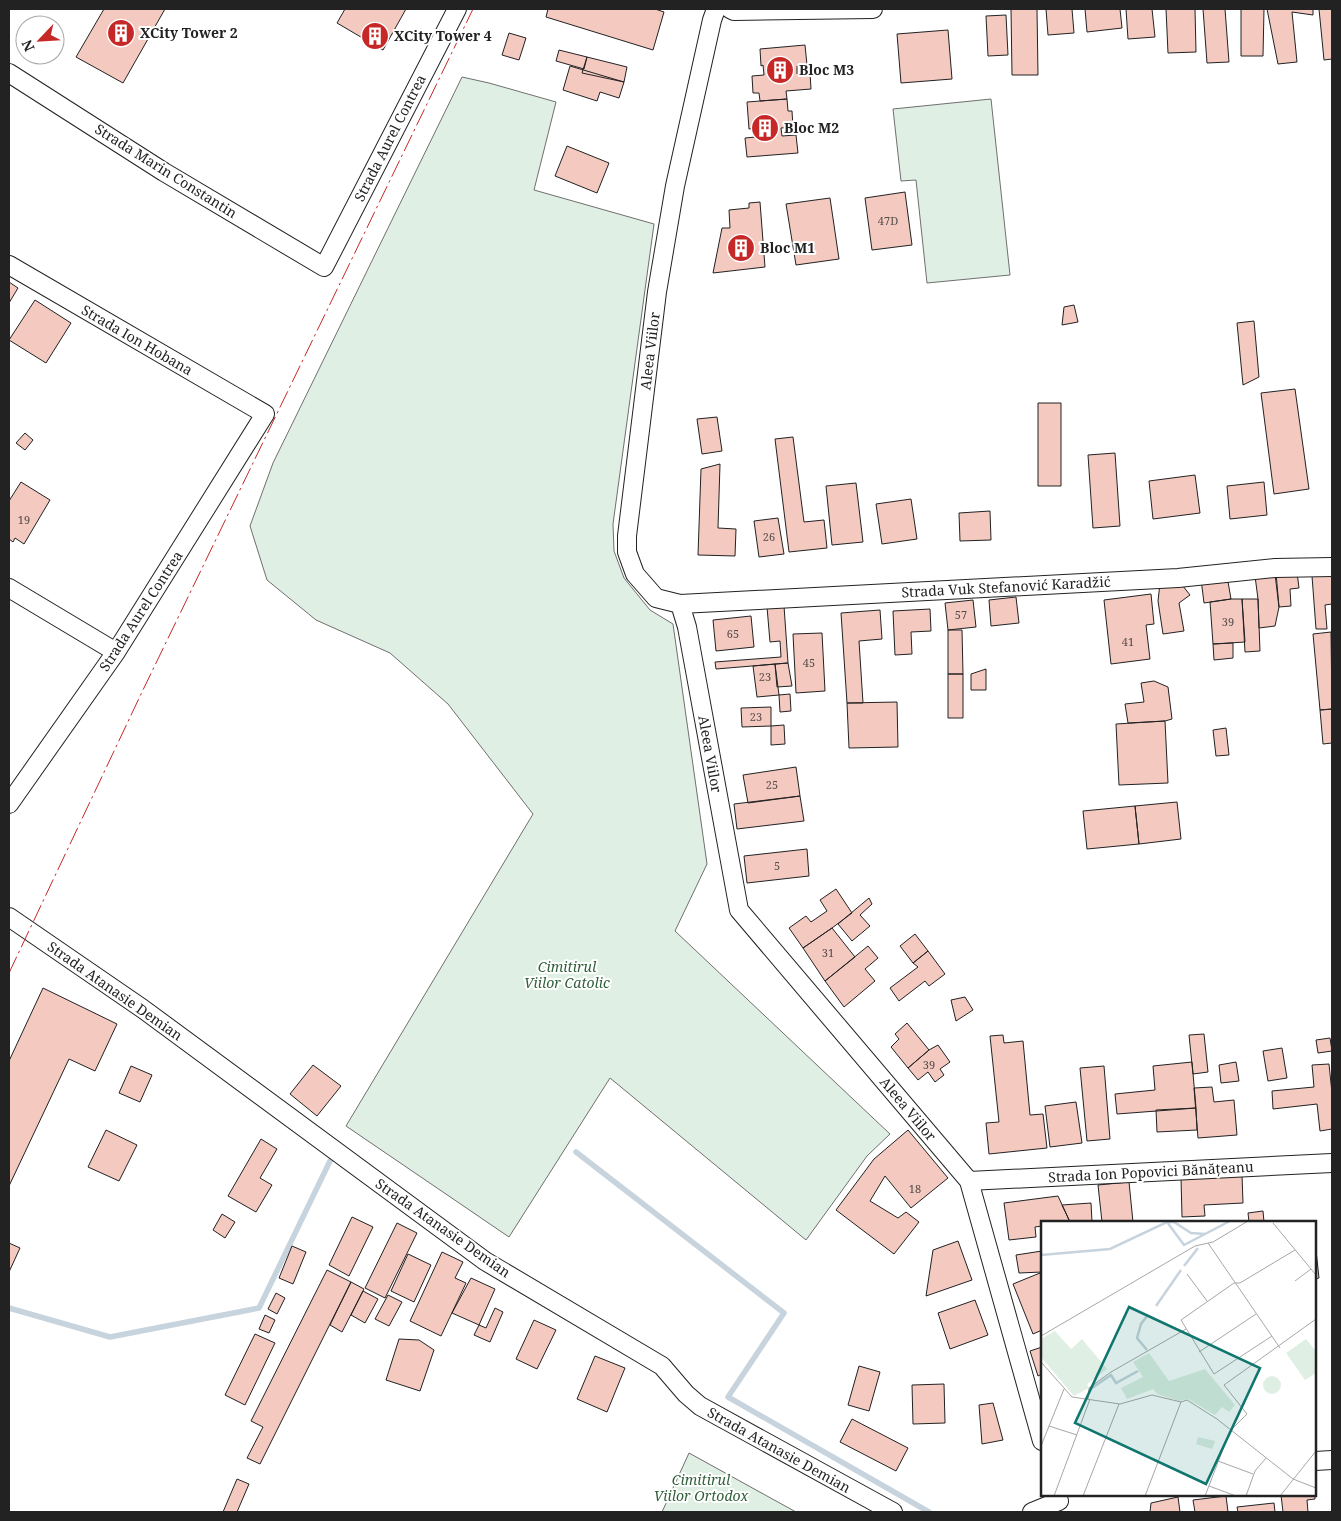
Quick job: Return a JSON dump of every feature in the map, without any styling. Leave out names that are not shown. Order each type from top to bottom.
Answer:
[{"type":"street","name":"Strada Aurel Contrea","points":[[324,267],[457,9]]},
{"type":"street","name":"Aleea Viilor","points":[[716,9],[677,177],[663,254],[627,536],[627,552],[635,574],[656,598],[680,604],[687,627],[739,910],[969,1181],[1041,1437]]},
{"type":"street","points":[[730,9],[734,11],[873,9]]},
{"type":"street","name":"Strada Marin Constantin","points":[[9,72],[164,172],[324,267]]},
{"type":"street","name":"Strada Ion Hobana","points":[[9,265],[265,414]]},
{"type":"street","name":"Strada Aurel Contrea","points":[[9,804],[116,652],[265,414]]},
{"type":"street","name":"Strada Vuk Stefanović Karadžić","points":[[680,604],[1178,578],[1275,568],[1297,569],[1332,566]]},
{"type":"street","points":[[9,588],[116,652]]},
{"type":"street","name":"Strada Atanasie Demian","points":[[9,918],[143,1010],[485,1261],[662,1366],[686,1394],[700,1406],[893,1512]]},
{"type":"street","name":"Strada Ion Popovici Bănățeanu","points":[[969,1181],[1332,1163]]},
{"type":"street","points":[[1316,1461],[1332,1460]]},
{"type":"street","points":[[1032,1512],[1060,1503]]},
{"type":"green space","name":"Cimitirul Viilor Catolic","points":[[462,77],[556,102],[534,190],[654,224],[613,524],[614,551],[624,578],[650,610],[673,624],[707,864],[675,931],[890,1134],[867,1156],[806,1240],[610,1078],[509,1237],[346,1126],[533,814],[448,704],[390,653],[316,620],[267,580],[250,526],[273,463]]},
{"type":"green space","points":[[991,99],[1010,275],[927,283],[916,180],[901,181],[893,109]]},
{"type":"green space","name":"Cimitirul Viilor Ortodox","points":[[689,1453],[796,1512],[662,1512]]},
{"type":"building","name":"XCity Tower 2","points":[[104,9],[165,9],[123,83],[76,57]]},
{"type":"building","name":"XCity Tower 4","points":[[345,9],[406,9],[383,50],[337,23]]},
{"type":"building","points":[[548,9],[655,9],[664,12],[653,50],[546,17]]},
{"type":"building","points":[[1011,9],[1037,9],[1038,75],[1012,75]]},
{"type":"building","points":[[1046,9],[1072,9],[1074,33],[1048,35]]},
{"type":"building","points":[[1085,9],[1120,9],[1122,28],[1087,32]]},
{"type":"building","points":[[1126,9],[1152,9],[1155,37],[1128,39]]},
{"type":"building","points":[[1166,9],[1195,9],[1196,52],[1168,53]]},
{"type":"building","points":[[1203,9],[1225,9],[1229,62],[1207,63]]},
{"type":"building","points":[[1241,9],[1264,9],[1263,56],[1241,56]]},
{"type":"building","points":[[1267,9],[1313,9],[1313,15],[1292,12],[1297,62],[1278,64]]},
{"type":"building","points":[[1319,9],[1332,9],[1332,59],[1324,60]]},
{"type":"building","points":[[1006,15],[1008,55],[988,56],[986,16]]},
{"type":"building","points":[[948,30],[952,79],[901,83],[897,34]]},
{"type":"building","points":[[509,33],[526,38],[519,60],[502,55]]},
{"type":"building","name":"Bloc M3","points":[[805,45],[807,65],[797,66],[797,74],[810,73],[811,89],[786,91],[787,99],[760,101],[759,93],[753,93],[752,76],[764,75],[763,65],[761,66],[760,49]]},
{"type":"building","points":[[559,50],[587,57],[584,69],[556,61]]},
{"type":"building","points":[[587,57],[627,67],[624,82],[582,73]]},
{"type":"building","points":[[570,66],[624,82],[619,98],[600,92],[597,101],[563,90]]},
{"type":"building","name":"Bloc M2","points":[[787,99],[788,111],[792,111],[793,127],[781,128],[782,136],[796,135],[798,153],[747,157],[745,138],[756,137],[756,128],[749,129],[747,102]]},
{"type":"building","points":[[567,146],[609,163],[597,193],[555,176]]},
{"type":"building","points":[[905,192],[912,245],[872,250],[865,198]]},
{"type":"building","points":[[830,198],[839,259],[796,265],[786,204]]},
{"type":"building","name":"Bloc M1","points":[[760,202],[765,267],[713,273],[722,228],[730,228],[729,210],[749,208],[749,203]]},
{"type":"building","points":[[9,282],[18,288],[9,303]]},
{"type":"building","points":[[35,300],[71,323],[46,363],[9,340]]},
{"type":"building","points":[[1074,305],[1078,322],[1062,325],[1064,307]]},
{"type":"building","points":[[1254,321],[1259,377],[1243,385],[1237,323]]},
{"type":"building","points":[[1295,389],[1309,489],[1274,494],[1261,393]]},
{"type":"building","points":[[1038,403],[1061,403],[1061,486],[1038,486]]},
{"type":"building","points":[[717,417],[722,451],[702,454],[697,419]]},
{"type":"building","points":[[25,433],[33,440],[25,450],[16,443]]},
{"type":"building","points":[[793,437],[804,522],[824,520],[827,548],[789,552],[775,439]]},
{"type":"building","points":[[1115,453],[1120,526],[1093,528],[1088,455]]},
{"type":"building","points":[[720,464],[718,528],[736,529],[735,556],[698,555],[701,469]]},
{"type":"building","points":[[1195,475],[1200,513],[1153,519],[1149,481]]},
{"type":"building","points":[[21,482],[50,500],[24,544],[15,538],[13,542],[9,539],[9,501]]},
{"type":"building","points":[[1264,482],[1267,515],[1230,519],[1227,486]]},
{"type":"building","points":[[856,483],[863,542],[832,545],[826,486]]},
{"type":"building","points":[[911,499],[917,539],[882,544],[876,504]]},
{"type":"building","points":[[990,511],[991,540],[960,541],[959,513]]},
{"type":"building","points":[[778,518],[784,554],[759,557],[754,521]]},
{"type":"building","points":[[1297,572],[1299,588],[1290,589],[1291,606],[1279,607],[1276,573]]},
{"type":"building","points":[[1275,574],[1279,607],[1275,626],[1259,628],[1255,576]]},
{"type":"building","points":[[1332,575],[1332,604],[1325,605],[1327,629],[1316,629],[1312,576]]},
{"type":"building","points":[[1227,576],[1231,599],[1204,603],[1201,579]]},
{"type":"building","points":[[1179,581],[1190,595],[1179,603],[1184,631],[1163,634],[1158,601],[1160,583]]},
{"type":"building","points":[[1151,594],[1154,624],[1146,625],[1150,659],[1111,664],[1104,600]]},
{"type":"building","points":[[1016,597],[1019,623],[991,626],[989,600]]},
{"type":"building","points":[[1242,599],[1245,642],[1213,644],[1210,602]]},
{"type":"building","points":[[1242,599],[1258,599],[1260,651],[1245,652]]},
{"type":"building","points":[[973,600],[976,627],[948,630],[945,603]]},
{"type":"building","points":[[784,606],[788,663],[716,669],[715,662],[781,657],[780,641],[770,642],[767,607]]},
{"type":"building","points":[[930,609],[931,631],[911,632],[912,654],[895,655],[893,611]]},
{"type":"building","points":[[880,610],[882,639],[859,641],[863,703],[847,703],[841,613]]},
{"type":"building","points":[[751,616],[754,647],[716,651],[713,620]]},
{"type":"building","points":[[948,630],[962,630],[963,674],[948,674]]},
{"type":"building","points":[[1331,632],[1332,709],[1320,710],[1313,634]]},
{"type":"building","points":[[822,633],[825,691],[796,693],[793,634]]},
{"type":"building","points":[[1233,643],[1233,658],[1214,660],[1213,644]]},
{"type":"building","points":[[788,663],[792,686],[777,687],[775,664]]},
{"type":"building","points":[[775,664],[779,695],[757,697],[753,666]]},
{"type":"building","points":[[986,669],[986,690],[971,690],[971,674]]},
{"type":"building","points":[[948,674],[963,674],[963,718],[948,718]]},
{"type":"building","points":[[1154,681],[1168,687],[1172,719],[1128,723],[1125,704],[1144,702],[1141,683]]},
{"type":"building","points":[[790,694],[791,711],[780,712],[779,695]]},
{"type":"building","points":[[897,702],[898,747],[849,748],[847,703]]},
{"type":"building","points":[[771,707],[771,726],[742,727],[741,708]]},
{"type":"building","points":[[1332,709],[1332,743],[1323,744],[1320,710]]},
{"type":"building","points":[[1165,721],[1168,783],[1119,785],[1116,724]]},
{"type":"building","points":[[784,725],[785,744],[771,745],[771,726]]},
{"type":"building","points":[[1226,728],[1229,755],[1216,756],[1213,730]]},
{"type":"building","points":[[796,767],[800,796],[748,803],[743,775]]},
{"type":"building","points":[[800,796],[804,821],[737,829],[734,804]]},
{"type":"building","points":[[1177,802],[1181,839],[1139,844],[1135,806]]},
{"type":"building","points":[[1135,806],[1139,844],[1087,849],[1083,811]]},
{"type":"building","points":[[807,849],[809,876],[747,883],[744,856]]},
{"type":"building","points":[[836,889],[852,913],[803,948],[789,928],[806,916],[811,922],[827,911],[820,900]]},
{"type":"building","points":[[869,898],[872,904],[860,915],[870,926],[852,941],[838,924]]},
{"type":"building","points":[[832,928],[855,957],[825,981],[803,948]]},
{"type":"building","points":[[915,934],[928,951],[913,963],[900,946]]},
{"type":"building","points":[[868,946],[878,958],[865,969],[875,981],[844,1007],[825,981]]},
{"type":"building","points":[[928,951],[945,974],[929,986],[925,981],[899,1001],[890,988],[918,967],[913,963]]},
{"type":"building","points":[[43,988],[117,1024],[95,1071],[69,1059],[9,1186],[9,1061]]},
{"type":"building","points":[[965,997],[973,1010],[956,1021],[951,1000]]},
{"type":"building","points":[[907,1023],[929,1050],[908,1068],[891,1047],[899,1039],[895,1034]]},
{"type":"building","points":[[1204,1034],[1208,1072],[1193,1074],[1189,1035]]},
{"type":"building","points":[[1003,1035],[1004,1043],[1023,1041],[1030,1115],[1043,1114],[1047,1148],[989,1154],[986,1123],[999,1122],[990,1036]]},
{"type":"building","points":[[1330,1038],[1332,1051],[1318,1053],[1316,1040]]},
{"type":"building","points":[[938,1045],[950,1062],[940,1069],[944,1075],[935,1082],[928,1072],[918,1080],[908,1068],[929,1050]]},
{"type":"building","points":[[1282,1048],[1287,1078],[1268,1081],[1263,1051]]},
{"type":"building","points":[[1192,1062],[1196,1108],[1117,1114],[1115,1094],[1155,1090],[1153,1066]]},
{"type":"building","points":[[1236,1062],[1239,1081],[1221,1083],[1219,1065]]},
{"type":"building","points":[[1329,1064],[1332,1093],[1332,1129],[1320,1131],[1317,1104],[1273,1109],[1272,1091],[1314,1087],[1312,1065]]},
{"type":"building","points":[[313,1065],[341,1086],[317,1116],[290,1094]]},
{"type":"building","points":[[131,1066],[152,1075],[140,1102],[119,1093]]},
{"type":"building","points":[[1104,1066],[1110,1139],[1087,1141],[1080,1068]]},
{"type":"building","points":[[1212,1087],[1214,1102],[1234,1100],[1237,1135],[1198,1138],[1194,1088]]},
{"type":"building","points":[[1076,1102],[1082,1143],[1050,1147],[1045,1106]]},
{"type":"building","points":[[1196,1108],[1197,1130],[1157,1132],[1156,1110]]},
{"type":"building","points":[[106,1130],[137,1145],[119,1181],[88,1167]]},
{"type":"building","points":[[908,1130],[948,1178],[911,1208],[885,1176],[870,1201],[898,1218],[906,1212],[919,1222],[894,1254],[836,1210],[874,1159]]},
{"type":"building","points":[[261,1139],[277,1149],[260,1178],[272,1185],[256,1212],[228,1196]]},
{"type":"building","points":[[1242,1175],[1243,1203],[1204,1205],[1205,1216],[1182,1217],[1181,1178]]},
{"type":"building","points":[[1129,1182],[1133,1221],[1102,1221],[1098,1185]]},
{"type":"building","points":[[1058,1196],[1070,1221],[1041,1221],[1041,1226],[1035,1227],[1036,1237],[1009,1240],[1004,1203]]},
{"type":"building","points":[[1091,1203],[1092,1221],[1070,1221],[1062,1205]]},
{"type":"building","points":[[1263,1211],[1264,1221],[1249,1221],[1248,1213]]},
{"type":"building","points":[[222,1214],[235,1222],[225,1238],[213,1230]]},
{"type":"building","points":[[352,1217],[373,1227],[349,1276],[329,1265]]},
{"type":"building","points":[[397,1223],[417,1233],[385,1298],[365,1288]]},
{"type":"building","points":[[958,1241],[972,1280],[926,1296],[933,1250]]},
{"type":"building","points":[[9,1243],[20,1248],[9,1272]]},
{"type":"building","points":[[292,1246],[306,1252],[293,1284],[279,1278]]},
{"type":"building","points":[[1316,1250],[1319,1278],[1316,1279]]},
{"type":"building","points":[[1041,1251],[1041,1272],[1019,1273],[1016,1255]]},
{"type":"building","points":[[442,1252],[463,1262],[455,1278],[466,1283],[441,1336],[410,1321]]},
{"type":"building","points":[[408,1254],[431,1265],[414,1302],[391,1291]]},
{"type":"building","points":[[327,1270],[351,1282],[260,1464],[247,1458],[263,1427],[251,1421]]},
{"type":"building","points":[[1040,1273],[1041,1330],[1033,1334],[1013,1284]]},
{"type":"building","points":[[471,1278],[495,1289],[479,1325],[452,1313]]},
{"type":"building","points":[[351,1282],[364,1289],[342,1332],[330,1325]]},
{"type":"building","points":[[363,1291],[378,1299],[365,1323],[351,1315]]},
{"type":"building","points":[[276,1293],[285,1298],[277,1314],[268,1309]]},
{"type":"building","points":[[388,1295],[402,1302],[389,1326],[375,1319]]},
{"type":"building","points":[[975,1300],[988,1335],[950,1349],[938,1313]]},
{"type":"building","points":[[495,1308],[503,1312],[490,1342],[474,1335],[479,1325],[486,1328]]},
{"type":"building","points":[[265,1315],[275,1320],[269,1333],[259,1329]]},
{"type":"building","points":[[534,1320],[556,1330],[537,1369],[516,1359]]},
{"type":"building","points":[[255,1334],[275,1343],[245,1405],[225,1395]]},
{"type":"building","points":[[399,1339],[419,1340],[434,1350],[420,1391],[386,1380]]},
{"type":"building","points":[[1041,1347],[1041,1374],[1038,1376],[1030,1351]]},
{"type":"building","points":[[595,1356],[625,1368],[607,1412],[577,1399]]},
{"type":"building","points":[[859,1366],[880,1372],[869,1411],[848,1405]]},
{"type":"building","points":[[944,1384],[945,1423],[913,1424],[912,1385]]},
{"type":"building","points":[[993,1403],[1003,1440],[982,1444],[979,1405]]},
{"type":"building","points":[[852,1419],[908,1448],[896,1471],[840,1442]]},
{"type":"building","points":[[237,1479],[249,1484],[237,1512],[223,1512]]},
{"type":"building","points":[[1226,1496],[1228,1512],[1195,1512],[1193,1500]]},
{"type":"building","points":[[1281,1496],[1315,1496],[1315,1499],[1307,1500],[1308,1512],[1283,1512]]},
{"type":"building","points":[[1178,1497],[1180,1512],[1150,1512],[1151,1503]]},
{"type":"building","points":[[1274,1503],[1275,1512],[1238,1512],[1237,1507]]},
{"type":"waterway","points":[[576,1152],[784,1313],[728,1397],[929,1512]]},
{"type":"waterway","points":[[9,1308],[110,1337],[259,1308],[330,1161]]},
{"type":"power","points":[[9,973],[142,692],[473,9]]},
{"type":"place","name":"XCity Tower 2","points":[[121,33]]},
{"type":"place","name":"XCity Tower 4","points":[[375,36]]},
{"type":"place","name":"Bloc M3","points":[[780,70]]},
{"type":"place","name":"Bloc M2","points":[[765,128]]},
{"type":"place","name":"Bloc M1","points":[[741,248]]}]
